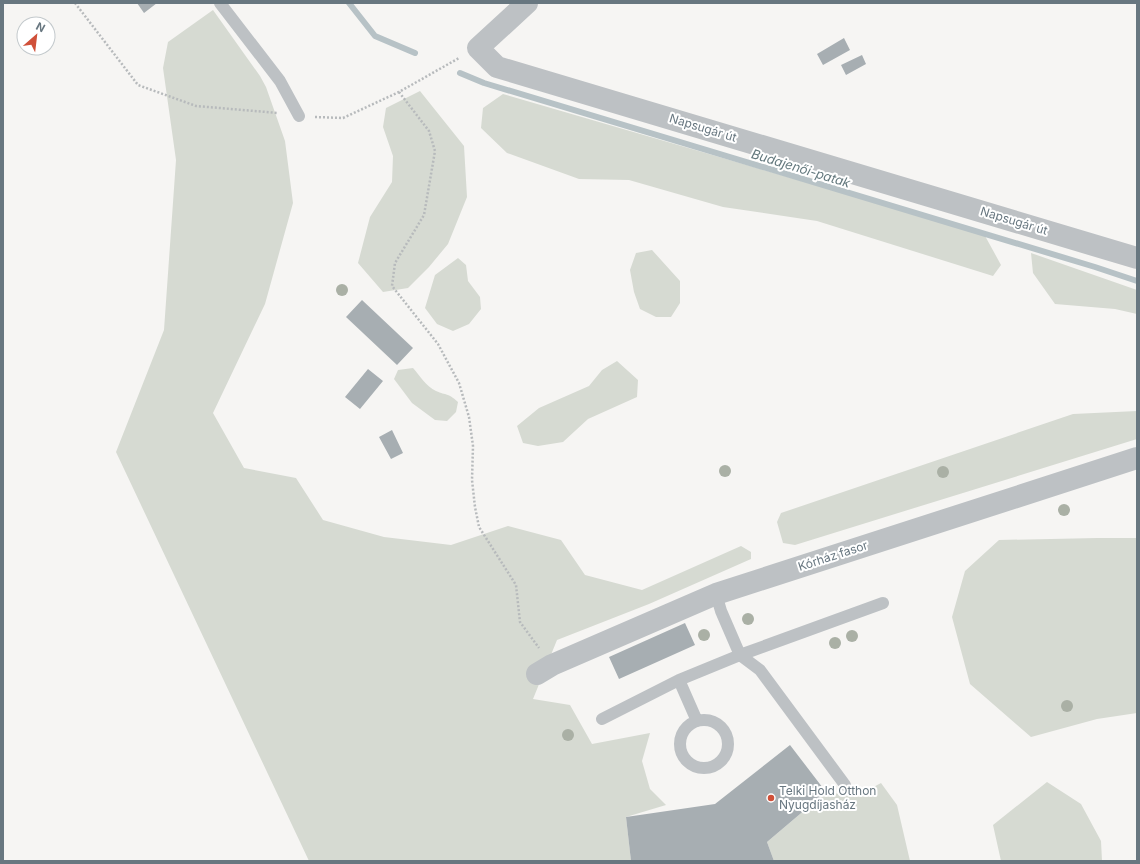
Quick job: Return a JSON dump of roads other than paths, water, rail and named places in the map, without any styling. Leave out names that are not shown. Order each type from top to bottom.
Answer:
[{"type":"street","name":"Napsugár út","points":[[527,3],[478,48],[497,67],[1137,258]]},
{"type":"street","name":"Kórház fasor","points":[[545,670],[716,594],[1137,458]]},
{"type":"lane","points":[[220,3],[280,81],[299,116]]},
{"type":"lane","points":[[716,594],[721,611],[740,655],[760,670],[845,785]]},
{"type":"lane","points":[[602,719],[679,680],[740,655],[883,604]]},
{"type":"lane","points":[[679,680],[696,721]]},
{"type":"waterway","name":"Budajenői-patak","points":[[349,3],[375,36],[415,53]]},
{"type":"waterway","name":"Budajenői-patak","points":[[460,73],[484,83],[1095,267],[1137,281]]},
{"type":"place","name":"Telki Hold Otthon Nyugdíjasház","points":[[771,798]]}]
